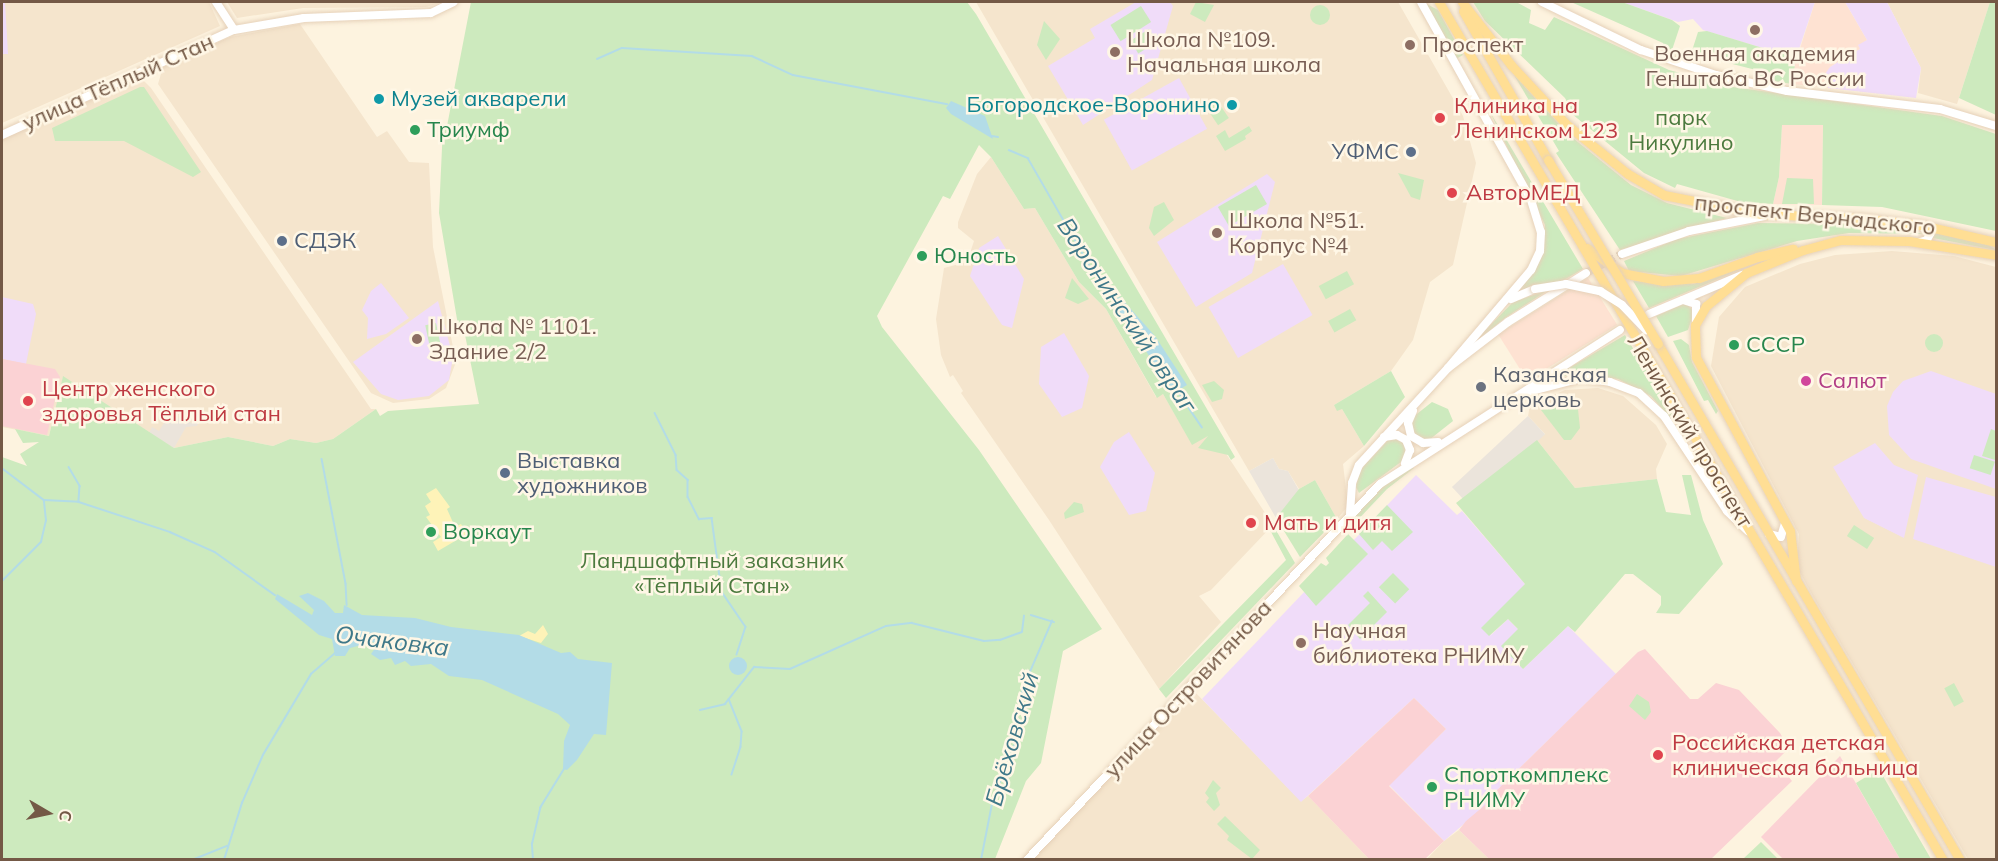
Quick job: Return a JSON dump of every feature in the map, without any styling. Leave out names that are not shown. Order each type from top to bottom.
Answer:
[{"type":"main road","points":[[216,2],[234,30]]},
{"type":"main road","name":"улица Тёплый Стан","points":[[2,135],[234,30],[304,18],[431,13],[454,2]]},
{"type":"main road","points":[[1347,518],[1353,502],[1353,478],[1361,461],[1448,368],[1497,310],[1537,258],[1541,238],[1539,217],[1421,2]]},
{"type":"main road","name":"Ленинский проспект","points":[[1439,2],[1943,860]]},
{"type":"main road","name":"Ленинский проспект","points":[[1460,2],[1548,160],[1960,860]]},
{"type":"main road","name":"проспект Вернадского","points":[[1460,2],[1511,65],[1559,117],[1644,185],[1685,201],[1775,215],[1859,218],[1921,225],[1996,242]]},
{"type":"main road","points":[[1542,2],[1641,50],[1716,75],[1787,91],[1940,109],[1996,126]]},
{"type":"main road","points":[[1622,254],[1695,229],[1775,215]]},
{"type":"main road","points":[[1919,242],[1928,240],[1930,234],[1921,225]]},
{"type":"main road","points":[[1575,236],[1614,269],[1663,281],[1699,278],[1757,257],[1822,244]]},
{"type":"main road","name":"проспект Вернадского","points":[[1695,326],[1712,299],[1746,273],[1822,244],[1853,239],[1919,242],[1996,255]]},
{"type":"main road","points":[[1448,368],[1526,310],[1586,273]]},
{"type":"main road","points":[[1648,314],[1746,273]]},
{"type":"main road","points":[[1497,310],[1518,295],[1535,289],[1566,284],[1600,291],[1630,312],[1658,344]]},
{"type":"main road","points":[[1676,302],[1688,300],[1696,304],[1694,342],[1699,366],[1785,523],[1792,539],[1796,581]]},
{"type":"main road","name":"улица Островитянова","points":[[1027,860],[1371,492],[1402,467],[1441,441],[1620,330]]},
{"type":"main road","points":[[1513,397],[1574,378],[1627,387],[1657,409],[1727,511],[1752,535]]},
{"type":"main road","points":[[1419,400],[1409,419],[1409,433],[1423,443],[1441,441]]},
{"type":"main road","points":[[1383,437],[1397,435],[1408,442],[1410,454],[1402,467]]},
{"type":"main road","points":[[1692,458],[1720,482]]},
{"type":"main road","points":[[1353,478],[1358,496],[1371,492]]},
{"type":"main road","points":[[1767,533],[1781,537],[1785,523]]},
{"type":"shaded area","points":[[2,2],[209,2],[220,26],[2,123]]},
{"type":"shaded area","points":[[2,2],[5,2],[8,54],[2,54]]},
{"type":"shaded area","points":[[227,2],[443,2],[426,7],[303,8],[237,18]]},
{"type":"shaded area","points":[[976,2],[1398,2],[1463,116],[1476,163],[1453,265],[1430,282],[1413,340],[1391,371],[1334,405],[1342,409],[1364,446],[1343,464],[1348,506],[1337,519],[1315,480],[1299,489],[1288,471],[1279,469],[1273,458],[1249,471]]},
{"type":"shaded area","name":"Школа №109. Начальная школа","points":[[1136,2],[1170,2],[1173,6],[1152,80],[1083,125],[1048,66],[1095,38],[1090,29]]},
{"type":"shaded area","name":"Военная академия Генштаба ВС России","points":[[1622,2],[1815,2],[1796,58],[1703,30],[1693,19],[1678,22]]},
{"type":"shaded area","points":[[1815,2],[1845,2],[1867,40],[1860,49],[1830,67],[1828,88],[1792,84],[1790,79]]},
{"type":"shaded area","points":[[1845,2],[1887,2],[1921,68],[1916,98],[1828,88],[1825,74],[1830,67],[1860,49],[1858,45],[1867,40]]},
{"type":"shaded area","points":[[1887,2],[1990,2],[1957,104],[1918,93],[1921,68]]},
{"type":"shaded area","points":[[300,24],[377,137],[387,131],[409,162],[429,163],[433,247],[456,362],[446,388],[429,399],[393,403],[371,393],[158,84],[163,67],[230,37]]},
{"type":"shaded area","points":[[1179,78],[1207,129],[1132,170],[1104,120]]},
{"type":"shaded area","points":[[133,79],[143,80],[151,88],[371,409],[376,409],[333,439],[316,443],[290,439],[273,446],[228,437],[174,448],[63,377],[49,436],[2,427],[2,139]]},
{"type":"shaded area","points":[[1782,125],[1823,125],[1822,205],[1773,204],[1779,177]]},
{"type":"shaded area","points":[[991,157],[1024,209],[1035,208],[1079,282],[1106,309],[1156,397],[1163,394],[1192,444],[1207,436],[1221,446],[1273,525],[1211,590],[1199,596],[1221,622],[1159,689],[1049,520],[961,393],[963,391],[953,375],[950,377],[941,355],[936,319],[944,268],[967,262],[974,241],[958,228],[958,222],[977,174]]},
{"type":"shaded area","name":"Школа №51. Корпус №4","points":[[1267,174],[1275,182],[1252,273],[1196,307],[1157,242]]},
{"type":"shaded area","points":[[998,236],[1024,279],[1012,328],[1002,325],[970,276],[979,248]]},
{"type":"shaded area","points":[[1892,251],[1954,256],[1996,267],[1996,859],[1968,859],[1814,598],[1797,567],[1799,534],[1711,366],[1719,317],[1745,287],[1800,264],[1835,255]]},
{"type":"shaded area","points":[[1283,264],[1312,315],[1238,358],[1209,307]]},
{"type":"shaded area","points":[[1588,278],[1617,325],[1527,381],[1498,334]]},
{"type":"shaded area","points":[[381,283],[409,318],[386,334],[367,339],[368,318],[362,310],[371,291]]},
{"type":"shaded area","points":[[2,297],[33,304],[36,314],[26,364],[2,359]]},
{"type":"shaded area","name":"Школа № 1101. Здание 2/2","points":[[438,301],[453,357],[449,380],[429,396],[398,400],[381,394],[353,362]]},
{"type":"shaded area","points":[[1064,333],[1089,376],[1082,408],[1062,417],[1039,384],[1041,347]]},
{"type":"shaded area","name":"Центр женского здоровья Тёплый стан","points":[[2,359],[55,369],[60,377],[47,435],[2,426]]},
{"type":"shaded area","points":[[1931,371],[1996,394],[1996,489],[1911,459],[1889,435],[1887,406],[1893,392],[1903,381]]},
{"type":"shaded area","points":[[1598,388],[1623,396],[1656,425],[1667,444],[1656,469],[1657,479],[1575,488],[1537,440],[1545,434],[1528,416],[1530,405],[1565,390]]},
{"type":"shaded area","points":[[169,415],[192,423],[196,416],[202,415],[197,426],[186,427],[174,448],[149,433],[152,427],[159,431]]},
{"type":"shaded area","points":[[1528,416],[1545,434],[1469,505],[1452,487]]},
{"type":"shaded area","points":[[1129,432],[1155,473],[1146,511],[1129,515],[1100,467],[1114,442]]},
{"type":"shaded area","points":[[1875,443],[1894,465],[1918,475],[1904,538],[1864,518],[1833,467]]},
{"type":"shaded area","points":[[1273,458],[1279,469],[1288,471],[1300,492],[1276,518],[1249,471]]},
{"type":"shaded area","points":[[1416,475],[1457,515],[1462,511],[1525,584],[1490,636],[1508,619],[1518,629],[1523,669],[1568,626],[1616,674],[1491,796],[1492,800],[1444,841],[1389,785],[1446,729],[1414,698],[1301,802],[1202,699]]},
{"type":"shaded area","points":[[1926,477],[1996,497],[1996,567],[1913,539]]},
{"type":"shaded area","name":"Российская детская клиническая больница","points":[[1645,649],[1690,699],[1698,699],[1716,683],[1739,690],[1780,733],[1789,748],[1776,761],[1792,781],[1711,859],[1489,859],[1459,830],[1638,652]]},
{"type":"shaded area","points":[[1192,689],[1301,801],[1308,796],[1369,859],[1031,860]]},
{"type":"shaded area","points":[[1414,698],[1446,729],[1389,786],[1444,841],[1425,859],[1369,859],[1308,796]]},
{"type":"shaded area","points":[[1840,756],[1900,859],[1783,859],[1761,837]]},
{"type":"shaded area","points":[[1459,830],[1489,859],[1426,860],[1444,841]]},
{"type":"green space","name":"Ландшафтный заказник «Тёплый Стан»","points":[[471,2],[967,2],[976,14],[1235,457],[1231,460],[1228,455],[1198,448],[1208,436],[1192,445],[1163,394],[1157,398],[1106,309],[1079,282],[1035,208],[1024,209],[991,157],[979,145],[950,199],[943,196],[877,316],[882,327],[979,450],[1102,629],[1063,651],[1041,763],[1026,781],[995,859],[2,860],[2,457],[27,466],[20,454],[39,442],[23,443],[15,429],[49,436],[63,376],[174,448],[228,437],[273,446],[290,439],[316,443],[333,439],[376,409],[380,416],[388,411],[479,404],[464,330],[459,331],[439,213],[443,126],[447,126]]},
{"type":"green space","points":[[1196,2],[1214,5],[1205,22],[1190,14]]},
{"type":"green space","points":[[1423,2],[1438,10],[1463,55],[1456,59]]},
{"type":"green space","name":"парк Никулино","points":[[1473,2],[1516,2],[1531,10],[1529,23],[1545,30],[1554,17],[1669,70],[1733,87],[1942,116],[1996,134],[1996,231],[1882,207],[1822,205],[1823,125],[1782,125],[1779,177],[1773,204],[1741,202],[1677,184],[1675,188],[1644,173],[1572,114],[1565,98],[1485,21]]},
{"type":"green space","points":[[1571,2],[1622,2],[1672,20],[1680,26],[1670,56],[1665,55],[1663,43]]},
{"type":"green space","points":[[1990,2],[1996,2],[1996,115],[1959,98]]},
{"type":"green space","points":[[1316,5],[1324,5],[1330,11],[1330,19],[1324,25],[1316,25],[1310,19],[1310,11]]},
{"type":"green space","points":[[1141,6],[1151,22],[1121,41],[1110,25]]},
{"type":"green space","points":[[1044,21],[1060,39],[1046,60],[1037,45]]},
{"type":"green space","points":[[1149,29],[1157,42],[1138,53],[1130,41]]},
{"type":"green space","points":[[1707,31],[1796,58],[1792,84],[1761,79],[1756,70],[1701,56],[1695,62],[1689,60],[1698,32]]},
{"type":"green space","points":[[1514,75],[1568,134],[1631,185],[1667,203],[1727,218],[1620,250],[1556,153],[1559,151]]},
{"type":"green space","points":[[144,87],[201,172],[193,177],[124,141],[55,141],[52,128]]},
{"type":"green space","points":[[1216,99],[1229,118],[1218,125],[1205,106]]},
{"type":"green space","points":[[1490,112],[1583,269],[1562,281],[1520,290],[1543,255],[1545,225]]},
{"type":"green space","points":[[1249,126],[1252,131],[1245,136],[1246,139],[1225,151],[1216,136],[1225,130],[1229,138]]},
{"type":"green space","points":[[1398,173],[1424,180],[1420,200],[1411,197]]},
{"type":"green space","points":[[1787,178],[1813,179],[1814,204],[1782,204]]},
{"type":"green space","points":[[1256,185],[1267,204],[1229,226],[1218,207]]},
{"type":"green space","points":[[1164,202],[1174,220],[1154,236],[1149,228],[1154,207]]},
{"type":"green space","points":[[1758,223],[1858,224],[1926,234],[1849,233],[1797,241],[1681,276],[1629,271],[1624,261],[1677,239]]},
{"type":"green space","points":[[1934,232],[1987,244],[1996,250],[1933,238]]},
{"type":"green space","points":[[1751,265],[1649,308],[1633,281],[1693,284]]},
{"type":"green space","points":[[1347,271],[1354,284],[1326,299],[1319,286]]},
{"type":"green space","points":[[1072,278],[1089,299],[1078,304],[1065,298]]},
{"type":"green space","points":[[1548,290],[1505,318],[1468,348],[1513,302]]},
{"type":"green space","points":[[1686,303],[1694,312],[1688,330],[1668,337],[1656,316]]},
{"type":"green space","points":[[1350,309],[1356,320],[1334,332],[1328,321]]},
{"type":"green space","points":[[436,323],[441,346],[430,349],[425,325]]},
{"type":"green space","points":[[1934,334],[1940,337],[1943,343],[1940,349],[1934,352],[1928,349],[1925,343],[1928,337]]},
{"type":"green space","points":[[1625,335],[1677,421],[1674,423],[1651,396],[1618,379],[1578,374],[1552,378]]},
{"type":"green space","points":[[1681,339],[1689,345],[1692,362],[1718,411],[1716,414],[1708,400],[1704,401],[1673,341]]},
{"type":"green space","points":[[1391,371],[1405,397],[1364,446],[1342,409],[1337,411],[1334,405]]},
{"type":"green space","points":[[1214,381],[1224,390],[1222,399],[1212,402],[1202,385]]},
{"type":"green space","points":[[1577,400],[1580,428],[1571,440],[1564,440],[1541,410]]},
{"type":"green space","points":[[1432,402],[1448,409],[1453,421],[1429,440],[1417,437],[1411,426],[1413,417]]},
{"type":"green space","points":[[1991,429],[1996,431],[1995,460],[1982,456]]},
{"type":"green space","points":[[1391,437],[1406,444],[1405,459],[1359,493],[1356,487],[1360,470]]},
{"type":"green space","points":[[1537,440],[1575,488],[1657,479],[1666,512],[1691,515],[1682,475],[1691,475],[1703,520],[1723,564],[1679,614],[1656,613],[1661,605],[1661,596],[1633,574],[1625,574],[1575,632],[1568,626],[1523,669],[1501,646],[1518,629],[1508,619],[1489,636],[1481,628],[1525,584],[1456,503]]},
{"type":"green space","points":[[1974,455],[1995,462],[1991,475],[1970,468]]},
{"type":"green space","points":[[1409,468],[1414,468],[1387,489],[1351,527],[1347,524],[1387,483]]},
{"type":"green space","points":[[1315,480],[1337,519],[1300,557],[1276,518],[1299,489]]},
{"type":"green space","points":[[1074,502],[1082,504],[1084,512],[1065,519],[1064,513]]},
{"type":"green space","points":[[1387,505],[1413,532],[1392,551],[1382,541],[1373,550],[1359,534]]},
{"type":"green space","points":[[1273,525],[1295,563],[1166,698],[1159,689],[1286,560],[1269,528]]},
{"type":"green space","points":[[1854,525],[1874,538],[1867,549],[1847,536]]},
{"type":"green space","points":[[1348,534],[1368,554],[1316,606],[1299,586],[1321,563],[1326,566],[1329,563],[1326,558]]},
{"type":"green space","points":[[1393,573],[1409,589],[1395,603],[1379,587]]},
{"type":"green space","points":[[1368,591],[1387,612],[1360,639],[1348,625],[1370,603],[1363,596]]},
{"type":"green space","points":[[1954,683],[1964,702],[1954,707],[1944,688]]},
{"type":"green space","points":[[1637,694],[1649,702],[1651,712],[1645,720],[1629,706]]},
{"type":"green space","points":[[1879,769],[1931,859],[1900,859],[1856,783]]},
{"type":"green space","points":[[1213,780],[1221,788],[1216,793],[1220,805],[1214,811],[1206,802],[1209,798],[1205,793]]},
{"type":"green space","points":[[1225,816],[1260,850],[1252,859],[1227,840],[1229,836],[1217,824]]},
{"type":"green space","points":[[1761,842],[1778,859],[1743,859]]},
{"type":"sand","points":[[436,488],[450,507],[447,509],[455,527],[461,524],[467,534],[438,551],[433,542],[441,537],[426,517],[430,515],[425,506],[431,502],[426,494]]},
{"type":"sand","points":[[543,625],[548,634],[541,643],[519,636],[528,631],[535,634]]},
{"type":"water","points":[[951,101],[985,116],[993,139],[951,114],[946,108]]},
{"type":"water","points":[[1120,297],[1155,336],[1187,385],[1177,391],[1157,377],[1152,360],[1111,300]]},
{"type":"water","points":[[308,593],[324,601],[335,613],[343,613],[344,605],[362,615],[415,618],[451,627],[519,635],[561,653],[570,652],[578,659],[612,663],[606,735],[594,734],[577,760],[567,770],[563,769],[564,741],[570,725],[558,714],[482,680],[449,676],[431,664],[411,666],[405,661],[395,665],[391,658],[380,660],[371,654],[376,647],[373,642],[350,648],[345,656],[335,656],[332,639],[319,635],[275,599],[277,594],[312,615],[314,610],[299,596]]},
{"type":"water","points":[[738,657],[744,660],[747,666],[744,672],[738,675],[732,672],[729,666],[732,660]]},
{"type":"waterway","name":"Воронинский овраг","points":[[597,59],[622,48],[752,56],[793,75],[947,104]]},
{"type":"waterway","name":"Воронинский овраг","points":[[992,136],[998,137]]},
{"type":"waterway","name":"Воронинский овраг","points":[[1009,150],[1028,158],[1097,278],[1115,300]]},
{"type":"waterway","name":"Воронинский овраг","points":[[1177,390],[1202,427]]},
{"type":"waterway","points":[[655,413],[676,455],[677,470],[688,480],[688,497],[699,519],[712,518],[722,592],[746,627],[737,655]]},
{"type":"waterway","points":[[322,459],[346,584],[347,605]]},
{"type":"waterway","points":[[69,467],[80,486],[79,502]]},
{"type":"waterway","points":[[2,468],[44,500]]},
{"type":"waterway","name":"Очаковка","points":[[44,500],[79,502],[170,532],[215,552],[275,595]]},
{"type":"waterway","points":[[2,581],[41,542],[46,521],[44,501]]},
{"type":"waterway","name":"Очаковка","points":[[1031,615],[1054,622]]},
{"type":"waterway","name":"Очаковка","points":[[700,710],[725,704],[754,667],[790,669],[886,626],[912,623],[984,641],[1000,640],[1022,632],[1024,616]]},
{"type":"waterway","name":"Брёховский","points":[[981,860],[993,799],[1015,744],[1016,715],[1023,688],[1052,621]]},
{"type":"waterway","points":[[224,860],[242,803],[263,755],[311,674],[336,652]]},
{"type":"waterway","points":[[729,699],[742,732],[741,747],[732,775]]},
{"type":"waterway","points":[[533,860],[532,844],[540,808],[564,769]]},
{"type":"waterway","points":[[192,860],[227,846]]},
{"type":"tunnel","points":[[1586,273],[1622,254]]},
{"type":"place","name":"Военная академия Генштаба ВС России","points":[[1755,30]]},
{"type":"place","name":"Проспект","points":[[1410,45]]},
{"type":"place","name":"Школа №109. Начальная школа","points":[[1115,52]]},
{"type":"place","name":"Музей акварели","points":[[379,99]]},
{"type":"place","name":"Богородское-Воронино","points":[[1232,105]]},
{"type":"place","name":"Клиника на Ленинском 123","points":[[1440,118]]},
{"type":"place","name":"Триумф","points":[[415,130]]},
{"type":"place","name":"УФМС","points":[[1411,152]]},
{"type":"place","name":"АвторМЕД","points":[[1452,193]]},
{"type":"place","name":"Школа №51. Корпус №4","points":[[1217,233]]},
{"type":"place","name":"СДЭК","points":[[282,241]]},
{"type":"place","name":"Юность","points":[[922,256]]},
{"type":"place","name":"Школа № 1101. Здание 2/2","points":[[417,339]]},
{"type":"place","name":"СССР","points":[[1734,345]]},
{"type":"place","name":"Салют","points":[[1806,381]]},
{"type":"place","name":"Казанская церковь","points":[[1481,387]]},
{"type":"place","name":"Центр женского здоровья Тёплый стан","points":[[28,401]]},
{"type":"place","name":"Выставка художников","points":[[505,473]]},
{"type":"place","name":"Мать и дитя","points":[[1251,523]]},
{"type":"place","name":"Воркаут","points":[[431,532]]},
{"type":"place","name":"Научная библиотека РНИМУ","points":[[1301,643]]},
{"type":"place","name":"Российская детская клиническая больница","points":[[1658,755]]},
{"type":"place","name":"Спорткомплекс РНИМУ","points":[[1432,787]]}]
